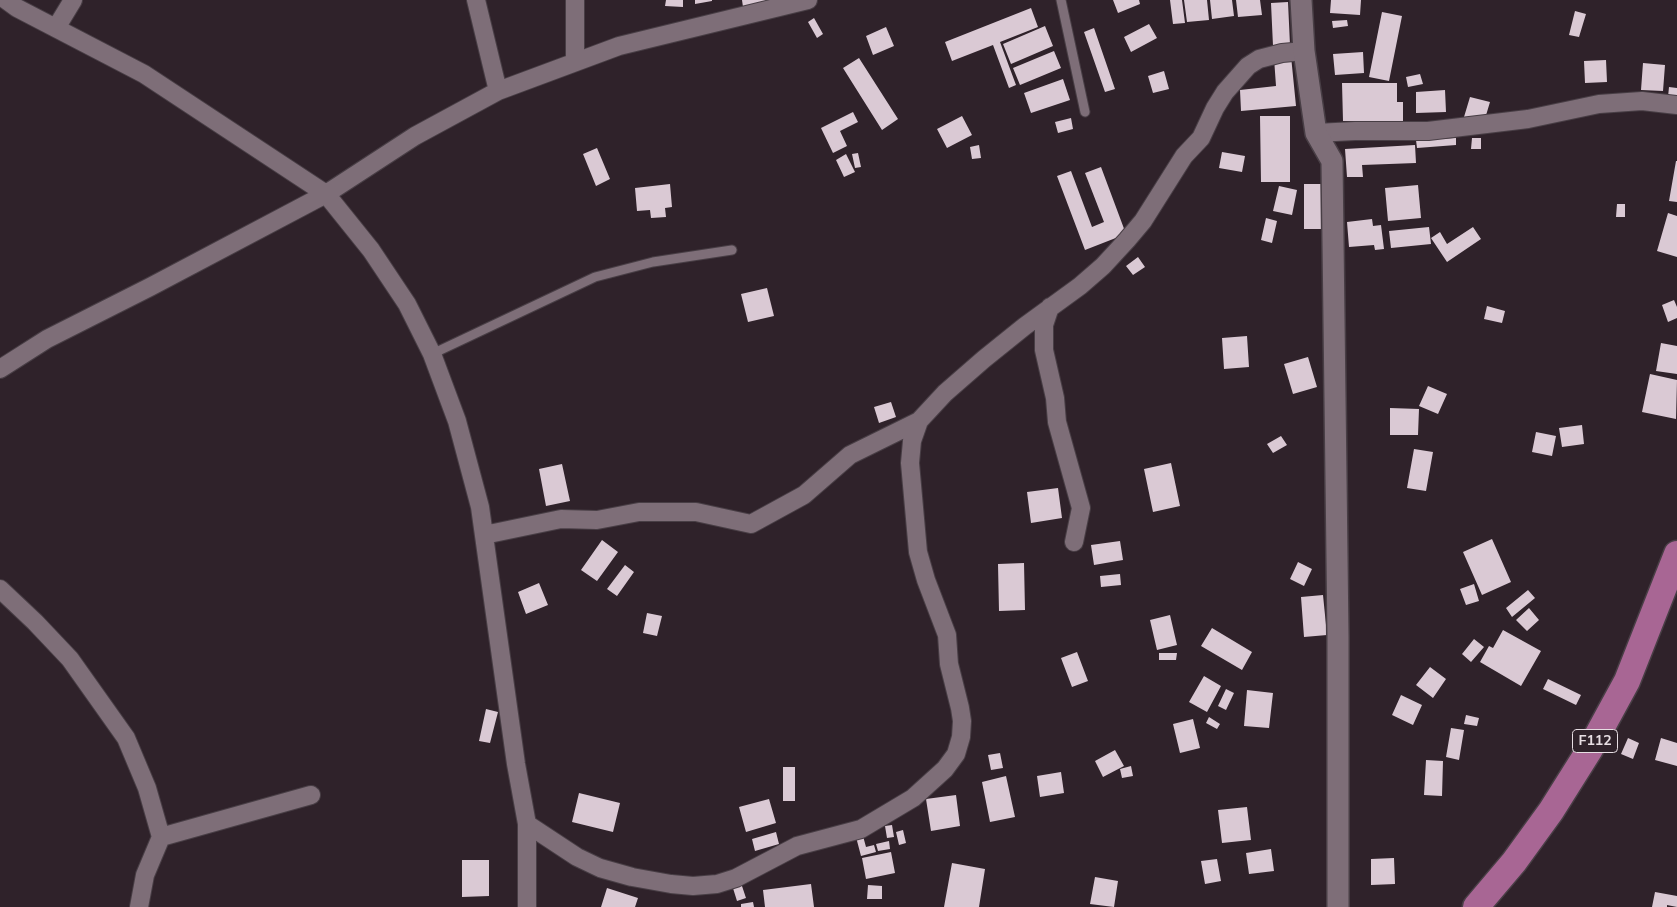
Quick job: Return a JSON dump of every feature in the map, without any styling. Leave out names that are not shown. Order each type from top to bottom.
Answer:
[{"type":"main road","name":"F112","points":[[1476,907],[1514,862],[1551,811],[1590,749],[1627,681],[1677,554]]},
{"type":"street","points":[[6,0],[144,74],[326,194],[371,250],[406,304],[432,354],[457,421],[480,507],[496,631],[527,824],[527,907]]},
{"type":"street","points":[[56,28],[73,0]]},
{"type":"street","points":[[476,0],[498,91]]},
{"type":"street","points":[[575,0],[575,62]]},
{"type":"street","points":[[0,369],[47,339],[159,283],[326,194],[415,136],[498,91],[619,46],[808,0]]},
{"type":"street","points":[[1301,0],[1304,51],[1316,133],[1332,160],[1338,636],[1338,907]]},
{"type":"street","points":[[484,535],[561,519],[597,520],[639,512],[696,512],[751,524],[804,495],[850,455],[919,420],[945,393],[984,359],[1080,286],[1103,266],[1143,222],[1184,156],[1201,138],[1225,92],[1248,66],[1282,52],[1304,51]]},
{"type":"street","points":[[1316,133],[1437,130],[1528,119],[1599,104],[1642,102],[1677,106]]},
{"type":"street","points":[[1050,307],[1044,325],[1044,350],[1057,422],[1081,508],[1074,542]]},
{"type":"street","points":[[527,824],[577,857],[600,868],[632,877],[671,884],[693,886],[717,884],[736,878],[797,846],[861,829],[912,798],[945,769],[956,754],[961,737],[962,721],[950,664],[947,634],[926,580],[918,552],[910,464],[912,441],[919,420]]},
{"type":"street","points":[[0,590],[35,622],[70,659],[126,738],[147,788],[161,837],[145,875],[139,907]]},
{"type":"street","points":[[161,837],[311,795]]},
{"type":"lane","points":[[1061,0],[1085,112]]},
{"type":"lane","points":[[432,354],[595,277],[653,262],[732,250]]},
{"type":"building","points":[[666,0],[683,0],[683,7],[665,6]]},
{"type":"building","points":[[695,0],[712,0],[712,1],[695,4]]},
{"type":"building","points":[[742,0],[770,0],[770,1],[743,7]]},
{"type":"building","points":[[1113,0],[1139,0],[1140,4],[1118,13]]},
{"type":"building","points":[[1170,0],[1182,0],[1185,23],[1173,24]]},
{"type":"building","points":[[1184,0],[1207,0],[1209,20],[1187,22]]},
{"type":"building","points":[[1210,0],[1232,0],[1234,16],[1212,19]]},
{"type":"building","points":[[1236,0],[1260,0],[1262,15],[1238,17]]},
{"type":"building","points":[[1331,0],[1361,0],[1360,15],[1330,13]]},
{"type":"building","points":[[1288,2],[1290,45],[1273,46],[1271,3]]},
{"type":"building","points":[[1031,8],[1038,27],[1000,42],[1016,85],[1009,88],[993,45],[952,61],[945,42]]},
{"type":"building","points":[[1575,11],[1586,14],[1579,37],[1569,35]]},
{"type":"building","points":[[1382,12],[1402,16],[1389,81],[1369,77]]},
{"type":"building","points":[[814,18],[823,34],[817,38],[808,22]]},
{"type":"building","points":[[1347,20],[1348,26],[1333,28],[1332,21]]},
{"type":"building","points":[[1149,24],[1157,38],[1131,52],[1124,37]]},
{"type":"building","points":[[1045,26],[1053,46],[1011,64],[1003,44]]},
{"type":"building","points":[[886,27],[894,46],[873,55],[866,36]]},
{"type":"building","points":[[1094,28],[1115,89],[1105,92],[1084,32]]},
{"type":"building","points":[[1054,51],[1061,68],[1020,85],[1013,68]]},
{"type":"building","points":[[1363,52],[1364,73],[1335,75],[1333,54]]},
{"type":"building","points":[[1291,56],[1296,106],[1241,111],[1240,90],[1276,86],[1274,58]]},
{"type":"building","points":[[859,58],[898,119],[882,130],[843,68]]},
{"type":"building","points":[[1606,60],[1607,82],[1585,83],[1584,61]]},
{"type":"building","points":[[1643,63],[1665,65],[1663,91],[1641,90]]},
{"type":"building","points":[[1164,71],[1169,89],[1153,93],[1148,76]]},
{"type":"building","points":[[1420,74],[1423,84],[1408,87],[1406,77]]},
{"type":"building","points":[[1063,79],[1070,100],[1031,113],[1024,93]]},
{"type":"building","points":[[1342,83],[1397,83],[1397,102],[1403,102],[1403,121],[1343,121]]},
{"type":"building","points":[[1669,87],[1677,88],[1677,98],[1668,97]]},
{"type":"building","points":[[1445,90],[1446,112],[1416,113],[1416,92]]},
{"type":"building","points":[[1470,97],[1490,102],[1484,122],[1464,117]]},
{"type":"building","points":[[853,112],[858,122],[840,131],[847,146],[833,153],[821,128]]},
{"type":"building","points":[[962,116],[972,135],[947,148],[937,129]]},
{"type":"building","points":[[1260,116],[1290,116],[1290,182],[1261,182]]},
{"type":"building","points":[[1071,118],[1073,129],[1058,133],[1055,122]]},
{"type":"building","points":[[1456,138],[1456,145],[1417,148],[1416,140]]},
{"type":"building","points":[[1472,138],[1481,138],[1481,149],[1471,149]]},
{"type":"building","points":[[979,145],[981,158],[972,159],[970,147]]},
{"type":"building","points":[[1415,145],[1416,163],[1362,165],[1363,177],[1347,177],[1345,149]]},
{"type":"building","points":[[597,148],[610,179],[596,186],[583,154]]},
{"type":"building","points":[[1222,152],[1245,156],[1242,172],[1219,168]]},
{"type":"building","points":[[858,153],[861,167],[855,168],[852,154]]},
{"type":"building","points":[[846,154],[855,172],[844,177],[836,160]]},
{"type":"building","points":[[1677,161],[1677,202],[1669,201]]},
{"type":"building","points":[[1101,167],[1126,234],[1085,250],[1057,176],[1071,171],[1092,227],[1104,222],[1085,173]]},
{"type":"building","points":[[670,184],[672,207],[665,208],[666,217],[651,218],[650,210],[637,211],[635,188]]},
{"type":"building","points":[[1304,184],[1322,184],[1323,229],[1304,229]]},
{"type":"building","points":[[1418,185],[1421,218],[1388,221],[1385,188]]},
{"type":"building","points":[[1279,186],[1297,190],[1292,215],[1273,211]]},
{"type":"building","points":[[1617,204],[1625,204],[1625,217],[1616,217]]},
{"type":"building","points":[[1668,213],[1677,216],[1677,257],[1657,251]]},
{"type":"building","points":[[1266,218],[1277,221],[1272,243],[1261,240]]},
{"type":"building","points":[[1372,219],[1373,226],[1381,225],[1384,249],[1375,250],[1374,245],[1349,247],[1347,222]]},
{"type":"building","points":[[1429,227],[1431,244],[1391,248],[1389,231]]},
{"type":"building","points":[[1473,227],[1481,239],[1447,262],[1431,238],[1440,232],[1447,244]]},
{"type":"building","points":[[1138,257],[1145,267],[1133,275],[1126,266]]},
{"type":"building","points":[[767,288],[774,316],[748,322],[741,294]]},
{"type":"building","points":[[1674,300],[1677,307],[1677,318],[1668,322],[1662,305]]},
{"type":"building","points":[[1487,306],[1505,311],[1502,323],[1484,319]]},
{"type":"building","points":[[1247,336],[1249,367],[1224,369],[1222,338]]},
{"type":"building","points":[[1661,343],[1677,346],[1677,374],[1656,371]]},
{"type":"building","points":[[1308,357],[1317,387],[1293,394],[1284,364]]},
{"type":"building","points":[[1650,374],[1677,380],[1676,419],[1642,412]]},
{"type":"building","points":[[1428,386],[1447,394],[1438,414],[1419,406]]},
{"type":"building","points":[[891,402],[896,417],[879,423],[874,407]]},
{"type":"building","points":[[1390,408],[1419,409],[1418,435],[1390,435]]},
{"type":"building","points":[[1582,425],[1584,444],[1562,447],[1559,428]]},
{"type":"building","points":[[1536,432],[1556,436],[1552,456],[1532,452]]},
{"type":"building","points":[[1281,436],[1287,445],[1273,453],[1267,444]]},
{"type":"building","points":[[1414,449],[1433,452],[1426,491],[1407,488]]},
{"type":"building","points":[[1171,463],[1180,506],[1153,512],[1144,469]]},
{"type":"building","points":[[562,464],[570,501],[546,506],[539,469]]},
{"type":"building","points":[[1058,488],[1062,518],[1031,523],[1027,492]]},
{"type":"building","points":[[1492,539],[1511,582],[1482,595],[1463,552]]},
{"type":"building","points":[[602,540],[618,552],[597,581],[581,570]]},
{"type":"building","points":[[1120,541],[1123,560],[1094,565],[1091,545]]},
{"type":"building","points":[[1298,562],[1312,569],[1304,586],[1290,579]]},
{"type":"building","points":[[1024,563],[1025,610],[999,611],[998,564]]},
{"type":"building","points":[[625,565],[634,572],[617,596],[607,589]]},
{"type":"building","points":[[1120,574],[1121,585],[1101,587],[1100,576]]},
{"type":"building","points":[[539,583],[548,605],[526,614],[518,592]]},
{"type":"building","points":[[1474,584],[1479,601],[1466,605],[1460,589]]},
{"type":"building","points":[[1528,590],[1535,598],[1512,617],[1506,608]]},
{"type":"building","points":[[1323,595],[1327,635],[1304,637],[1301,597]]},
{"type":"building","points":[[1529,608],[1539,620],[1527,631],[1516,620]]},
{"type":"building","points":[[647,613],[662,616],[657,636],[643,633]]},
{"type":"building","points":[[1170,615],[1177,645],[1157,650],[1150,620]]},
{"type":"building","points":[[1212,628],[1252,652],[1242,670],[1201,646]]},
{"type":"building","points":[[1503,630],[1541,651],[1521,686],[1480,662],[1489,646],[1493,648]]},
{"type":"building","points":[[1474,639],[1484,647],[1471,662],[1462,654]]},
{"type":"building","points":[[1077,652],[1088,681],[1072,687],[1061,658]]},
{"type":"building","points":[[1159,653],[1177,653],[1176,660],[1159,660]]},
{"type":"building","points":[[1430,667],[1446,679],[1433,698],[1416,685]]},
{"type":"building","points":[[1204,676],[1221,686],[1207,712],[1189,702]]},
{"type":"building","points":[[1548,679],[1581,695],[1576,705],[1543,689]]},
{"type":"building","points":[[1226,689],[1234,693],[1226,710],[1218,706]]},
{"type":"building","points":[[1247,690],[1273,693],[1269,728],[1244,726]]},
{"type":"building","points":[[1401,695],[1422,705],[1413,725],[1392,715]]},
{"type":"building","points":[[486,709],[498,712],[490,743],[479,741]]},
{"type":"building","points":[[1466,715],[1479,718],[1477,726],[1464,724]]},
{"type":"building","points":[[1209,717],[1220,724],[1217,729],[1206,723]]},
{"type":"building","points":[[1193,719],[1200,748],[1180,753],[1173,724]]},
{"type":"building","points":[[1451,728],[1464,730],[1459,760],[1446,757]]},
{"type":"building","points":[[1628,738],[1639,743],[1633,759],[1621,754]]},
{"type":"building","points":[[1661,738],[1677,743],[1677,766],[1655,760]]},
{"type":"building","points":[[1115,750],[1124,766],[1103,777],[1095,761]]},
{"type":"building","points":[[1000,753],[1003,768],[991,770],[988,755]]},
{"type":"building","points":[[1426,760],[1443,761],[1442,796],[1424,795]]},
{"type":"building","points":[[1131,766],[1133,776],[1122,778],[1120,769]]},
{"type":"building","points":[[783,767],[795,767],[795,801],[783,801]]},
{"type":"building","points":[[1061,772],[1064,793],[1040,797],[1037,776]]},
{"type":"building","points":[[1006,776],[1015,817],[990,822],[982,782]]},
{"type":"building","points":[[579,793],[620,803],[613,832],[572,822]]},
{"type":"building","points":[[956,795],[960,826],[931,831],[926,799]]},
{"type":"building","points":[[769,799],[776,823],[746,832],[739,807]]},
{"type":"building","points":[[1247,807],[1251,840],[1222,843],[1218,810]]},
{"type":"building","points":[[892,825],[894,837],[887,838],[885,826]]},
{"type":"building","points":[[903,830],[906,843],[899,845],[896,832]]},
{"type":"building","points":[[776,832],[779,844],[755,851],[752,839]]},
{"type":"building","points":[[863,836],[866,847],[874,845],[876,852],[861,856],[856,837]]},
{"type":"building","points":[[889,841],[890,849],[878,851],[876,844]]},
{"type":"building","points":[[1271,849],[1274,871],[1249,874],[1246,853]]},
{"type":"building","points":[[891,852],[895,873],[866,879],[862,858]]},
{"type":"building","points":[[1394,858],[1395,884],[1371,885],[1371,859]]},
{"type":"building","points":[[1217,859],[1221,881],[1205,884],[1201,861]]},
{"type":"building","points":[[462,860],[489,860],[489,896],[462,897]]},
{"type":"building","points":[[952,863],[985,869],[979,907],[944,907]]},
{"type":"building","points":[[1095,877],[1118,881],[1114,907],[1090,904]]},
{"type":"building","points":[[741,883],[746,898],[737,901],[732,885]]},
{"type":"building","points":[[811,884],[814,907],[765,907],[763,890]]},
{"type":"building","points":[[868,885],[882,886],[882,899],[867,899]]},
{"type":"building","points":[[607,888],[638,898],[635,907],[601,907]]},
{"type":"building","points":[[1655,892],[1677,896],[1677,907],[1667,905],[1667,907],[1652,907]]},
{"type":"building","points":[[753,902],[754,907],[741,907],[741,904]]}]
